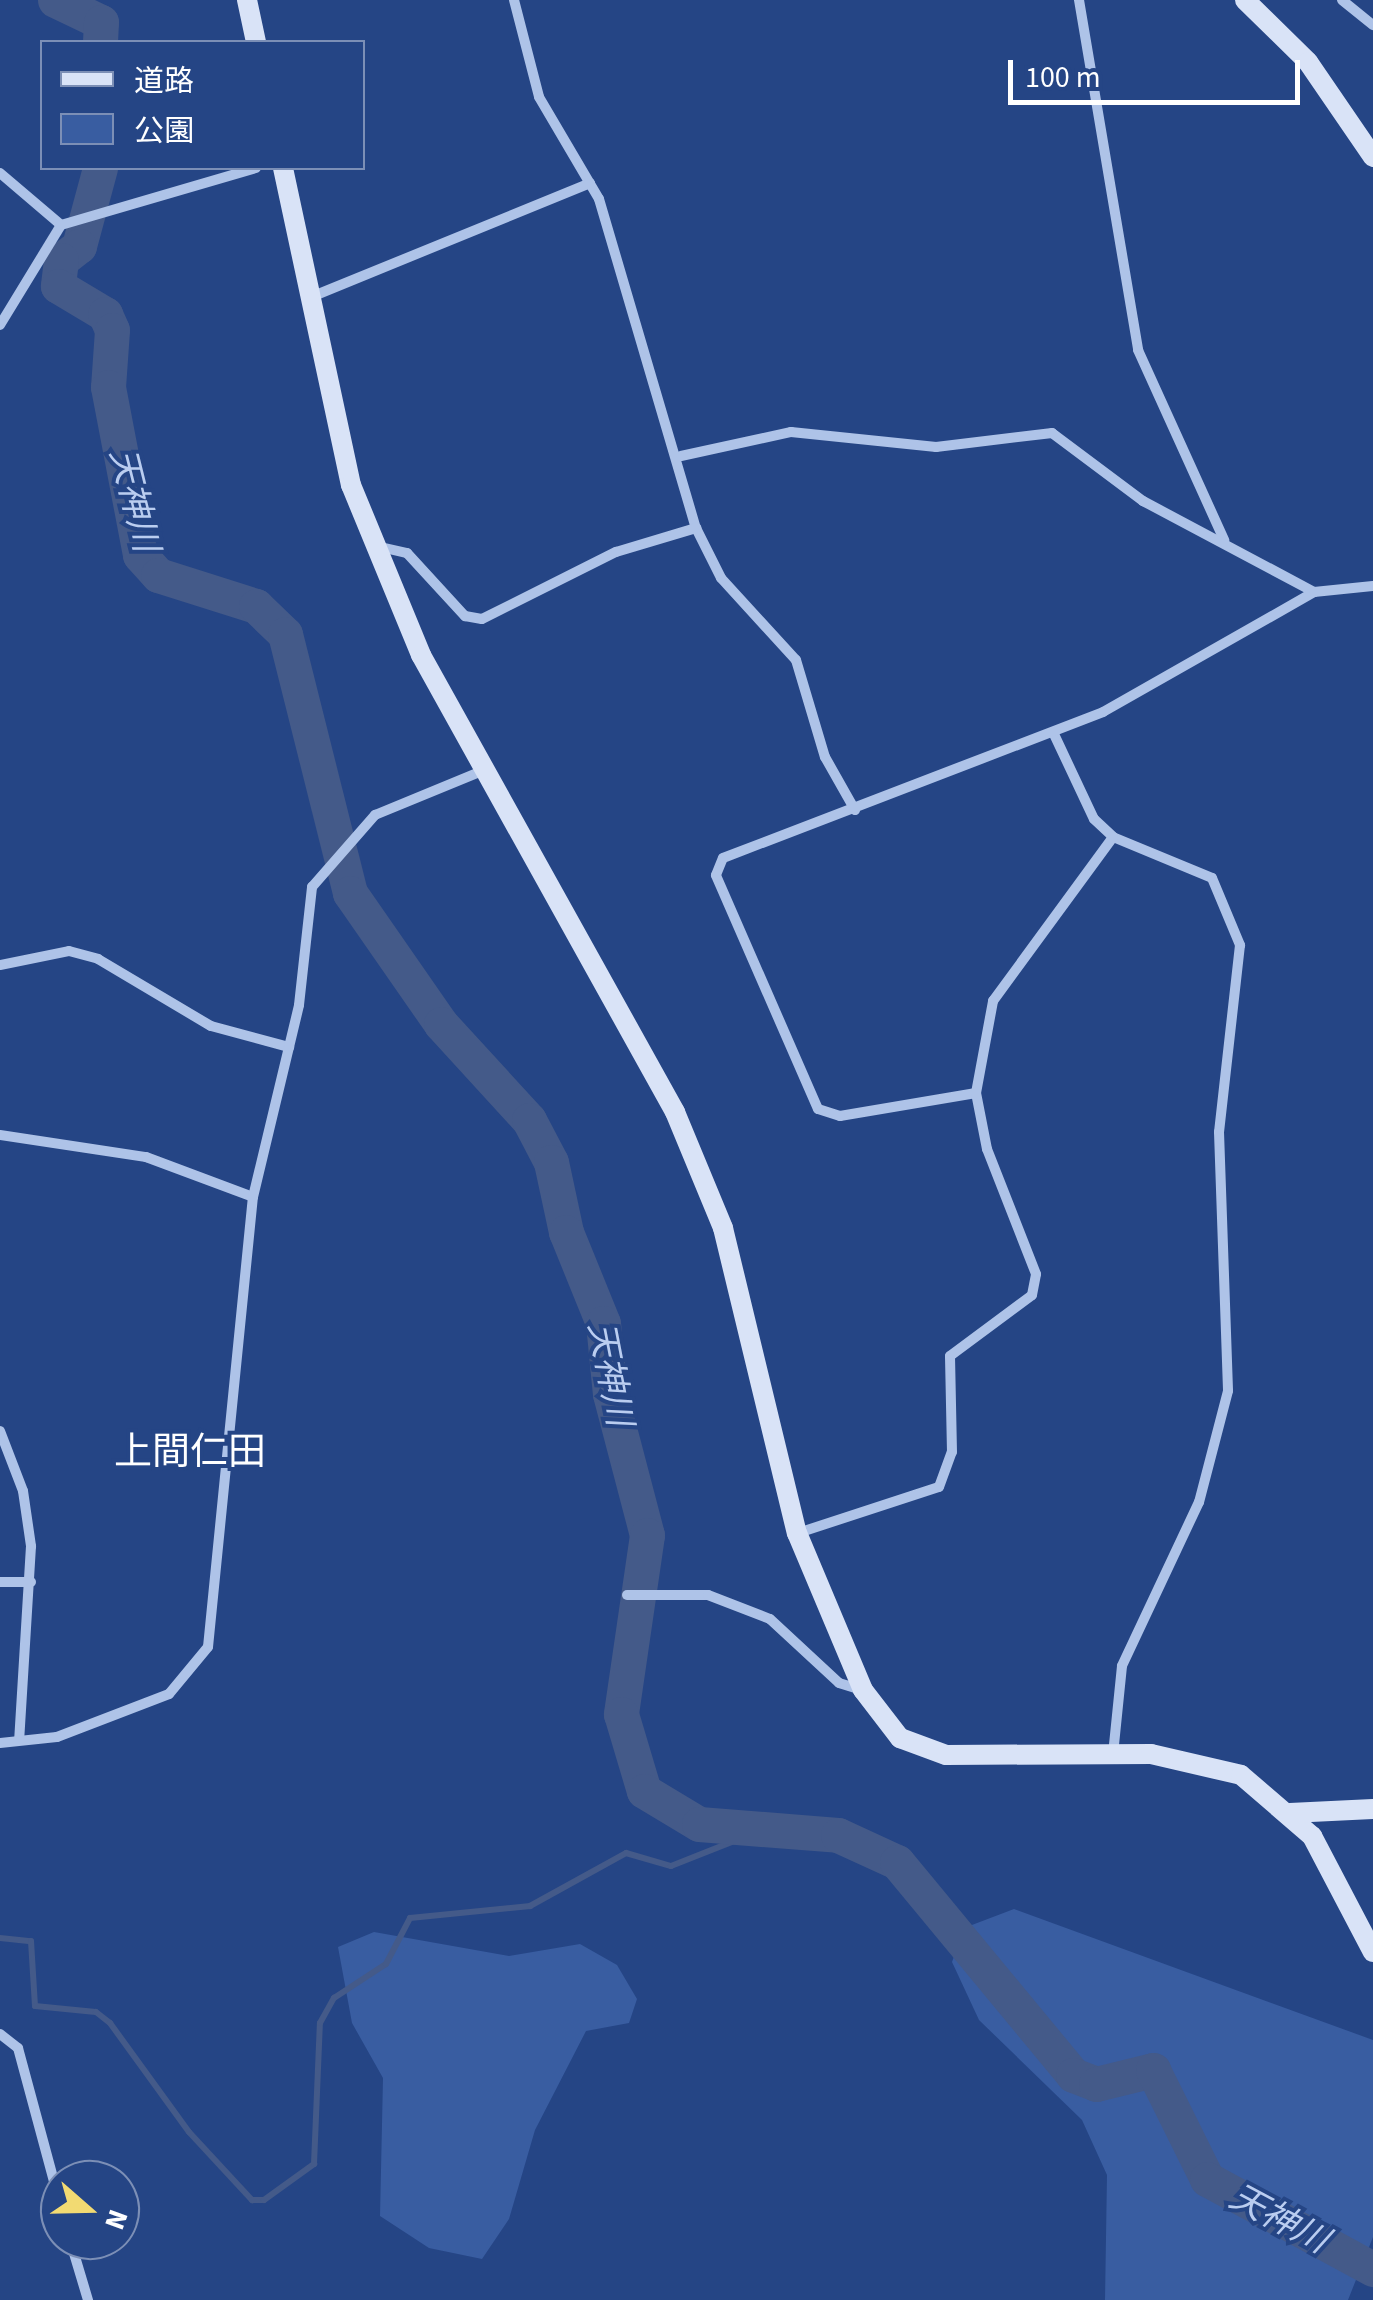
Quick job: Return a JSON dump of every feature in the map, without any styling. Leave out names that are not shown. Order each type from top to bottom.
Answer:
[{"type":"street","points":[[247,0],[256,40]]},
{"type":"street","points":[[514,0],[539,98],[590,184],[681,456],[696,528],[721,578],[796,660],[825,757],[854,810]]},
{"type":"street","points":[[1079,0],[1138,350],[1224,541]]},
{"type":"street","points":[[1245,0],[1308,62],[1373,158]]},
{"type":"street","points":[[1342,0],[1373,25]]},
{"type":"street","points":[[0,325],[61,225],[249,170]]},
{"type":"street","points":[[284,170],[316,295],[351,485],[421,655],[488,768],[674,1112],[723,1228],[797,1533],[863,1690],[900,1738],[946,1755],[1113,1754],[1212,1764],[1290,1813],[1373,1952]]},
{"type":"street","points":[[0,172],[61,225]]},
{"type":"street","points":[[316,295],[590,184]]},
{"type":"street","points":[[681,456],[791,432],[936,448],[1052,433],[1144,501],[1314,592]]},
{"type":"street","points":[[376,546],[407,553],[465,616],[482,619],[616,552],[696,528]]},
{"type":"street","points":[[976,1093],[840,1116],[818,1109],[716,875],[723,858],[1053,732],[1314,592],[1373,586]]},
{"type":"street","points":[[1053,732],[1094,819],[1113,837],[1212,878],[1240,945],[1218,1132],[1228,1391],[1199,1502],[1122,1666],[1113,1754]]},
{"type":"street","points":[[0,1743],[57,1737],[169,1694],[208,1648],[253,1196],[289,1047],[312,887],[345,844],[399,800],[488,768]]},
{"type":"street","points":[[797,1533],[938,1487],[952,1452],[950,1356],[1032,1295],[1036,1274],[987,1149],[976,1093],[993,1001],[1113,837]]},
{"type":"street","points":[[0,965],[69,951],[98,959],[211,1026],[289,1047]]},
{"type":"street","points":[[0,1136],[146,1157],[253,1196]]},
{"type":"street","points":[[0,1431],[23,1490],[31,1582],[18,1740]]},
{"type":"street","points":[[0,1582],[31,1582]]},
{"type":"street","points":[[627,1594],[708,1595],[770,1619],[839,1683],[863,1690]]},
{"type":"street","points":[[1290,1813],[1373,1810]]},
{"type":"street","points":[[0,2034],[18,2048],[48,2160]]},
{"type":"street","points":[[76,2260],[88,2300]]},
{"type":"green space","points":[[1014,1909],[1373,2040],[1373,2237],[1348,2300],[1105,2300],[1107,2175],[1082,2120],[979,2020],[952,1962],[964,1928]]},
{"type":"green space","points":[[374,1932],[509,1956],[580,1944],[617,1965],[637,1999],[629,2023],[586,2031],[535,2130],[509,2219],[482,2259],[429,2248],[380,2216],[383,2078],[352,2023],[338,1947]]},
{"type":"waterway","name":"天神川","points":[[55,0],[101,22],[100,40]]},
{"type":"waterway","name":"天神川","points":[[99,170],[79,246],[61,260],[58,286],[105,314],[112,330],[108,387],[140,555],[158,575],[256,606],[285,634],[350,893],[441,1024],[529,1120],[551,1162],[566,1232],[603,1323],[610,1394],[647,1535],[621,1714],[644,1791],[699,1824],[838,1835],[897,1862],[1073,2075],[1096,2084],[1153,2070],[1207,2179],[1373,2269]]},
{"type":"waterway","points":[[0,1938],[31,1941],[35,2006],[96,2012],[110,2023],[189,2132],[252,2200],[264,2200],[314,2164],[320,2023],[334,1998],[386,1964],[410,1918],[530,1906],[626,1853],[671,1866],[757,1832]]},
{"type":"district","name":"上間仁田","points":[[190,1453]]}]
